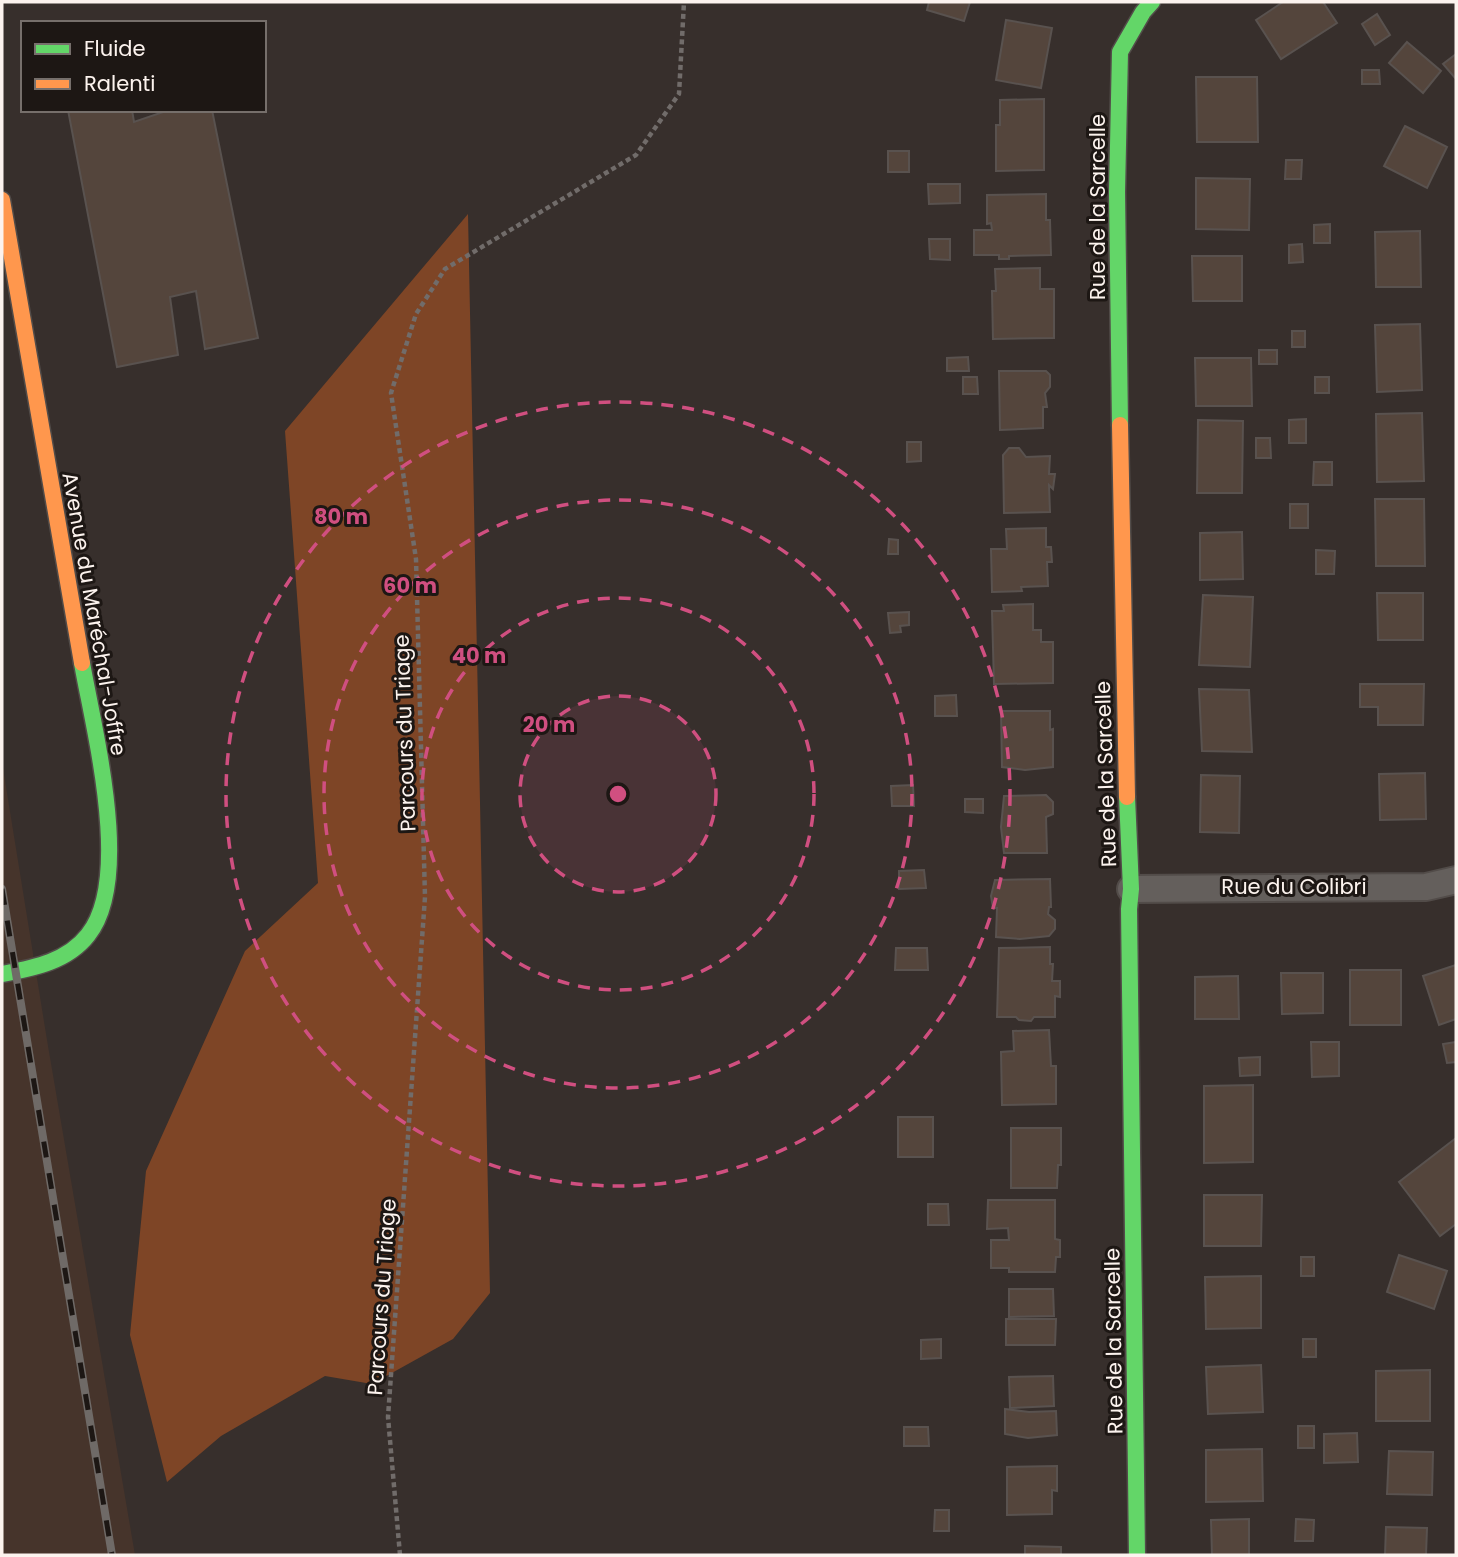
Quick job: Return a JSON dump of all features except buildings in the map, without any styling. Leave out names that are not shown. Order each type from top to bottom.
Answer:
[{"type":"street","name":"Rue de la Sarcelle","points":[[1138,1555],[1129,899],[1131,889],[1125,738],[1117,192],[1119,52],[1152,2]]},
{"type":"street","name":"Avenue du Maréchal-Joffre","points":[[2,200],[100,768],[111,864],[107,894],[88,937],[69,953],[41,965],[2,974]]},
{"type":"street","name":"Rue du Colibri","points":[[1131,889],[1426,887],[1456,880]]},
{"type":"path","name":"Parcours du Triage","points":[[400,1555],[388,1416],[425,897],[416,559],[391,393],[416,314],[445,269],[636,155],[679,94],[684,2]]},
{"type":"shaded area","points":[[468,214],[490,1293],[453,1339],[372,1384],[325,1376],[221,1436],[167,1482],[130,1335],[146,1171],[245,951],[318,883],[285,431]]},
{"type":"shaded area","points":[[2,762],[47,1040],[135,1555],[2,1555]]},
{"type":"railway","points":[[2,889],[112,1555]]},
{"type":"traffic: fast","points":[[1120,425],[1117,192],[1120,52],[1143,12],[1152,2]]},
{"type":"traffic: fast","points":[[2,974],[37,966],[70,952],[88,935],[101,910],[108,878],[109,842],[101,764],[82,663]]},
{"type":"traffic: fast","points":[[1127,797],[1131,889],[1129,909],[1137,1555]]},
{"type":"traffic: slow","points":[[2,200],[82,663]]},
{"type":"traffic: slow","points":[[1120,425],[1127,797]]}]
